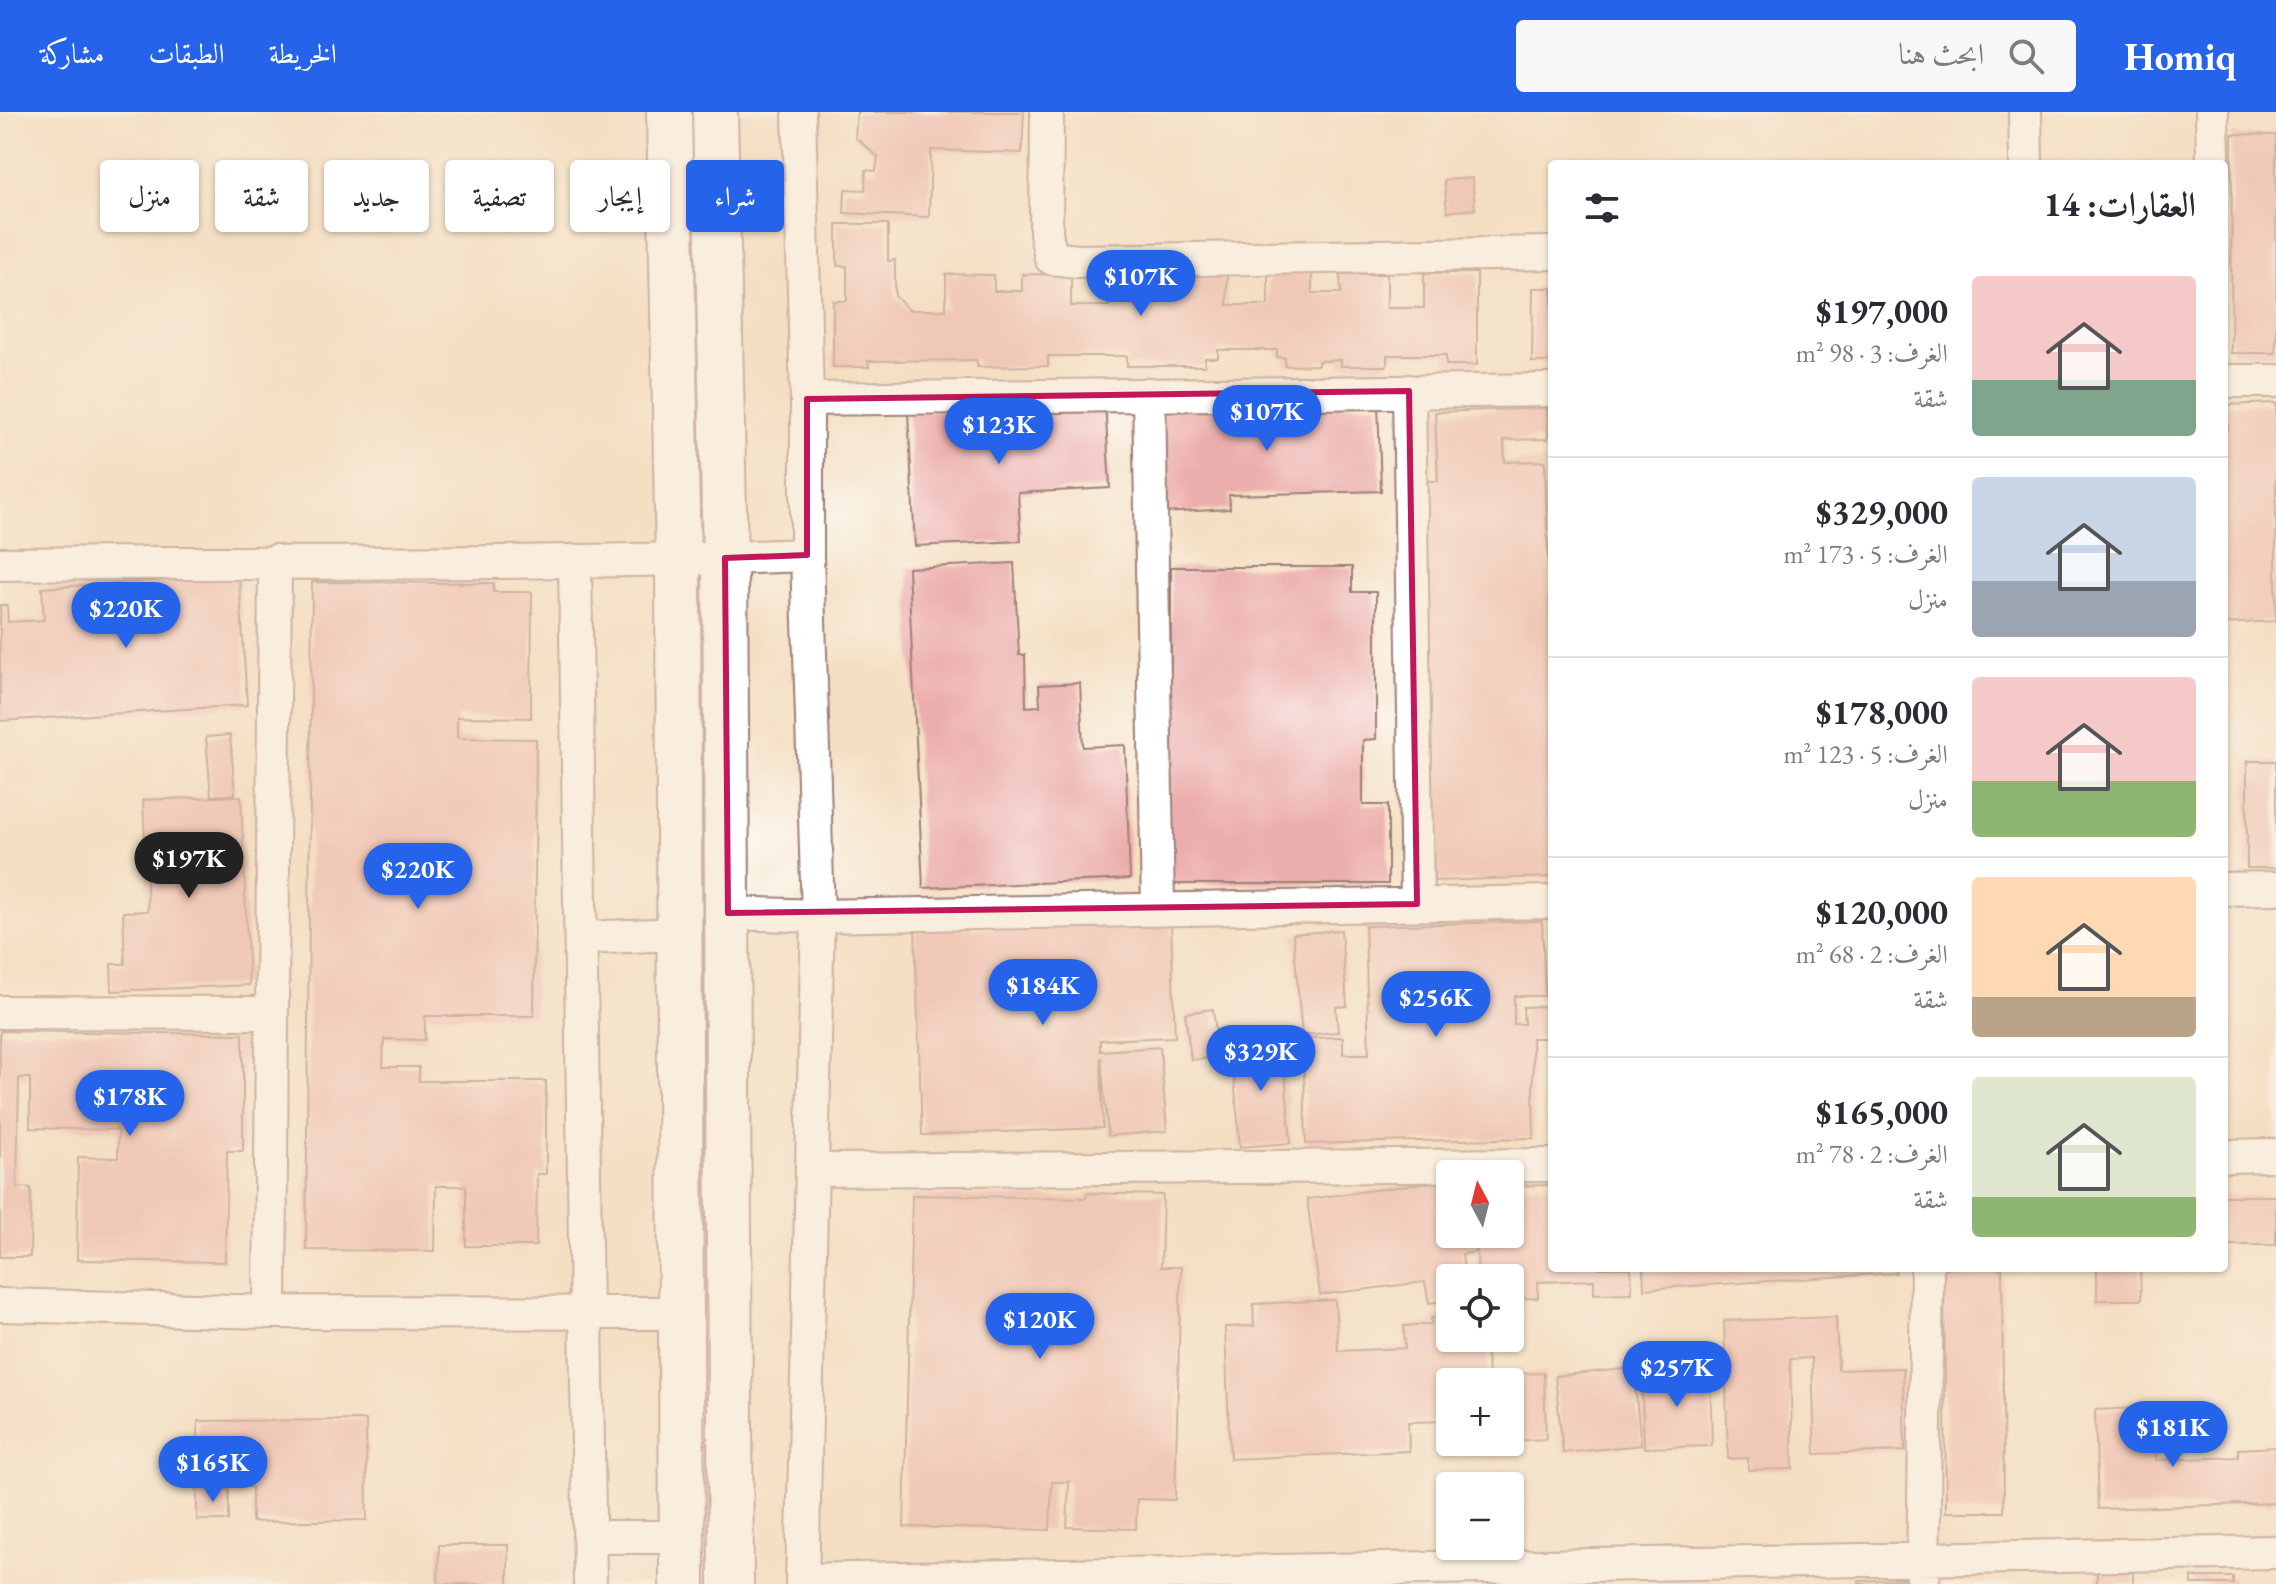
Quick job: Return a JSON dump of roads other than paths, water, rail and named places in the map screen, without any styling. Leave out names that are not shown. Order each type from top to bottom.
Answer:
[{"type":"highway","points":[[669,112],[678,560],[682,1584]]},
{"type":"highway","points":[[715,112],[725,558],[731,1584]]},
{"type":"street","points":[[799,112],[807,399],[807,555],[818,916],[802,1582],[1924,1572],[2276,1552]]},
{"type":"street","points":[[1047,112],[1046,233],[1051,258],[1077,261],[1548,253]]},
{"type":"street","points":[[2025,112],[2026,160]]},
{"type":"street","points":[[2212,112],[2213,160]]},
{"type":"street","points":[[2228,381],[2276,381]]},
{"type":"street","points":[[807,399],[1548,390]]},
{"type":"street","points":[[1409,391],[1417,904]]},
{"type":"street","points":[[1149,394],[1158,910]]},
{"type":"street","points":[[0,564],[575,562],[807,555]]},
{"type":"street","points":[[270,1312],[275,561]]},
{"type":"street","points":[[575,562],[590,1584]]},
{"type":"street","points":[[2228,889],[2276,888]]},
{"type":"street","points":[[728,913],[818,916],[1548,902]]},
{"type":"street","points":[[581,938],[679,934]]},
{"type":"street","points":[[0,1012],[271,1013]]},
{"type":"street","points":[[2228,1156],[2276,1155]]},
{"type":"street","points":[[812,1170],[1548,1165]]},
{"type":"street","points":[[1924,1572],[1927,1272]]},
{"type":"street","points":[[0,1305],[270,1312],[679,1313]]},
{"type":"street","points":[[589,1537],[682,1537]]}]
